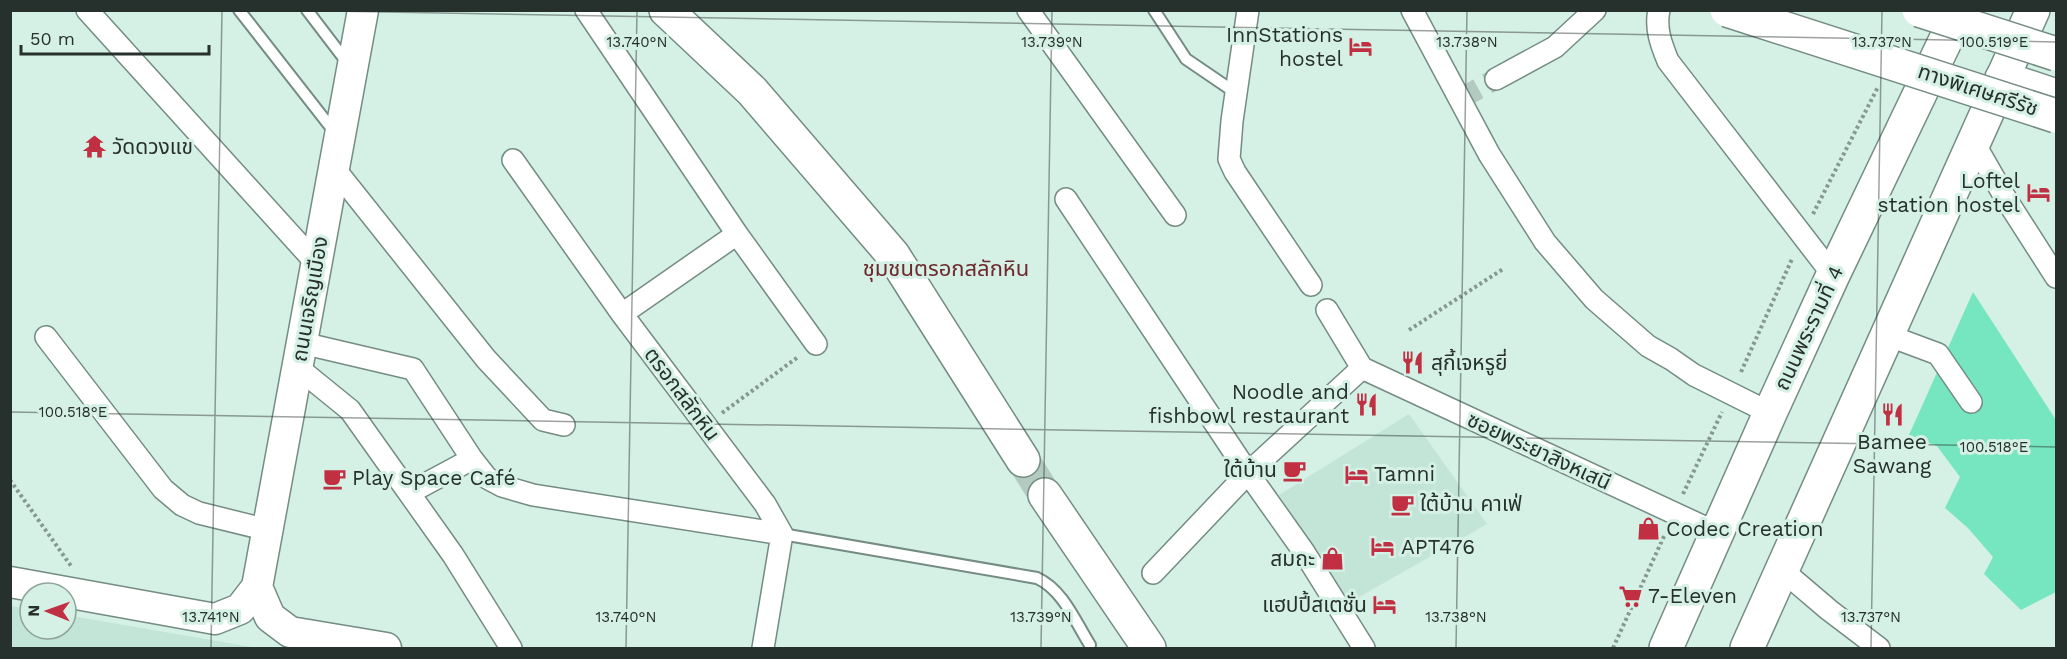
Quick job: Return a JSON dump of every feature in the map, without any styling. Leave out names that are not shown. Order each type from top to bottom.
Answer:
[{"type":"main road","points":[[666,10],[752,91],[893,255],[1023,460]]},
{"type":"main road","name":"ทางพิเศษศรีรัช","points":[[1727,10],[2056,116]]},
{"type":"main road","points":[[1919,10],[2056,54]]},
{"type":"main road","name":"ถนนพระรามที่ 4","points":[[1666,648],[1833,275],[1960,10]]},
{"type":"main road","points":[[1747,648],[2033,10]]},
{"type":"main road","points":[[2002,78],[2056,96]]},
{"type":"main road","points":[[1046,495],[1149,648]]},
{"type":"street","points":[[87,10],[156,89],[317,264]]},
{"type":"street","points":[[586,10],[737,234],[816,344]]},
{"type":"street","points":[[1028,10],[1175,215]]},
{"type":"street","points":[[1248,10],[1229,159],[1231,166],[1311,285]]},
{"type":"street","points":[[1412,10],[1489,154],[1545,242],[1594,299],[1648,346],[1694,375],[1770,413]]},
{"type":"street","points":[[1496,79],[1555,47],[1595,10]]},
{"type":"street","points":[[1659,10],[1657,18],[1659,39],[1668,61],[1833,275]]},
{"type":"street","name":"ถนนเจริญเมือง","points":[[257,587],[363,11]]},
{"type":"street","points":[[1974,143],[2006,199],[2056,277]]},
{"type":"street","points":[[337,153],[486,359],[543,420],[564,424]]},
{"type":"street","name":"ตรอกสลักหิน","points":[[513,160],[622,314],[765,504],[782,534]]},
{"type":"street","points":[[1066,199],[1248,473],[1304,552],[1364,648]]},
{"type":"street","points":[[622,314],[737,234]]},
{"type":"street","points":[[1153,573],[1248,473],[1362,368],[1327,310]]},
{"type":"street","points":[[1887,335],[1938,354],[1971,402]]},
{"type":"street","points":[[46,337],[163,489],[183,505],[199,513],[268,530]]},
{"type":"street","points":[[300,355],[413,369],[472,459],[487,478],[502,486],[533,495],[782,534],[763,648]]},
{"type":"street","points":[[300,355],[350,410],[453,555],[511,648]]},
{"type":"street","name":"ซอยพระยาสิงหเสนี","points":[[1362,368],[1717,533]]},
{"type":"street","points":[[409,493],[472,459]]},
{"type":"street","points":[[1782,570],[1879,648]]},
{"type":"street","points":[[10,582],[215,619],[240,609],[257,587],[270,616],[290,632],[386,648]]},
{"type":"lane","points":[[239,10],[337,153]]},
{"type":"lane","points":[[307,10],[352,69]]},
{"type":"lane","points":[[1154,10],[1186,59],[1236,93]]},
{"type":"lane","points":[[782,534],[1036,578],[1056,591],[1090,645]]},
{"type":"path","points":[[1613,648],[1802,236],[1881,81]]},
{"type":"path","points":[[1409,330],[1503,269]]},
{"type":"path","points":[[706,426],[816,344]]},
{"type":"path","points":[[10,480],[92,596]]},
{"type":"shaded area","points":[[1409,414],[1487,524],[1347,604],[1279,495]]},
{"type":"shaded area","points":[[10,606],[18,607],[18,641],[78,641],[78,617],[258,648],[11,648]]},
{"type":"green space","points":[[1973,292],[2056,420],[2056,592],[2021,610],[1984,574],[1993,557],[1968,528],[1945,508],[1960,477],[1937,446],[1909,435]]},
{"type":"tunnel","points":[[1460,99],[1496,79]]},
{"type":"tunnel","points":[[1023,460],[1045,495]]},
{"type":"place","name":"InnStations hostel","points":[[1361,47]]},
{"type":"place","name":"วัดดวงแข","points":[[94,147]]},
{"type":"place","name":"Loftel station hostel","points":[[2038,193]]},
{"type":"place","name":"สุกี้เจหรูยี่","points":[[1413,363]]},
{"type":"place","name":"Noodle and fishbowl restaurant","points":[[1367,404]]},
{"type":"place","name":"Bamee Sawang","points":[[1892,414]]},
{"type":"place","name":"ใต้บ้าน","points":[[1295,470]]},
{"type":"place","name":"Tamni","points":[[1356,474]]},
{"type":"place","name":"Play Space Café","points":[[334,478]]},
{"type":"place","name":"ใต้บ้าน คาเฟ่","points":[[1402,504]]},
{"type":"place","name":"Codec Creation","points":[[1648,529]]},
{"type":"place","name":"APT476","points":[[1383,547]]},
{"type":"place","name":"สมถะ","points":[[1333,559]]},
{"type":"place","name":"7-Eleven","points":[[1630,596]]},
{"type":"place","name":"แฮปปี้สเตชั่น","points":[[1385,605]]},
{"type":"district","name":"ชุมชนตรอกสลักหิน","points":[[946,268]]}]
